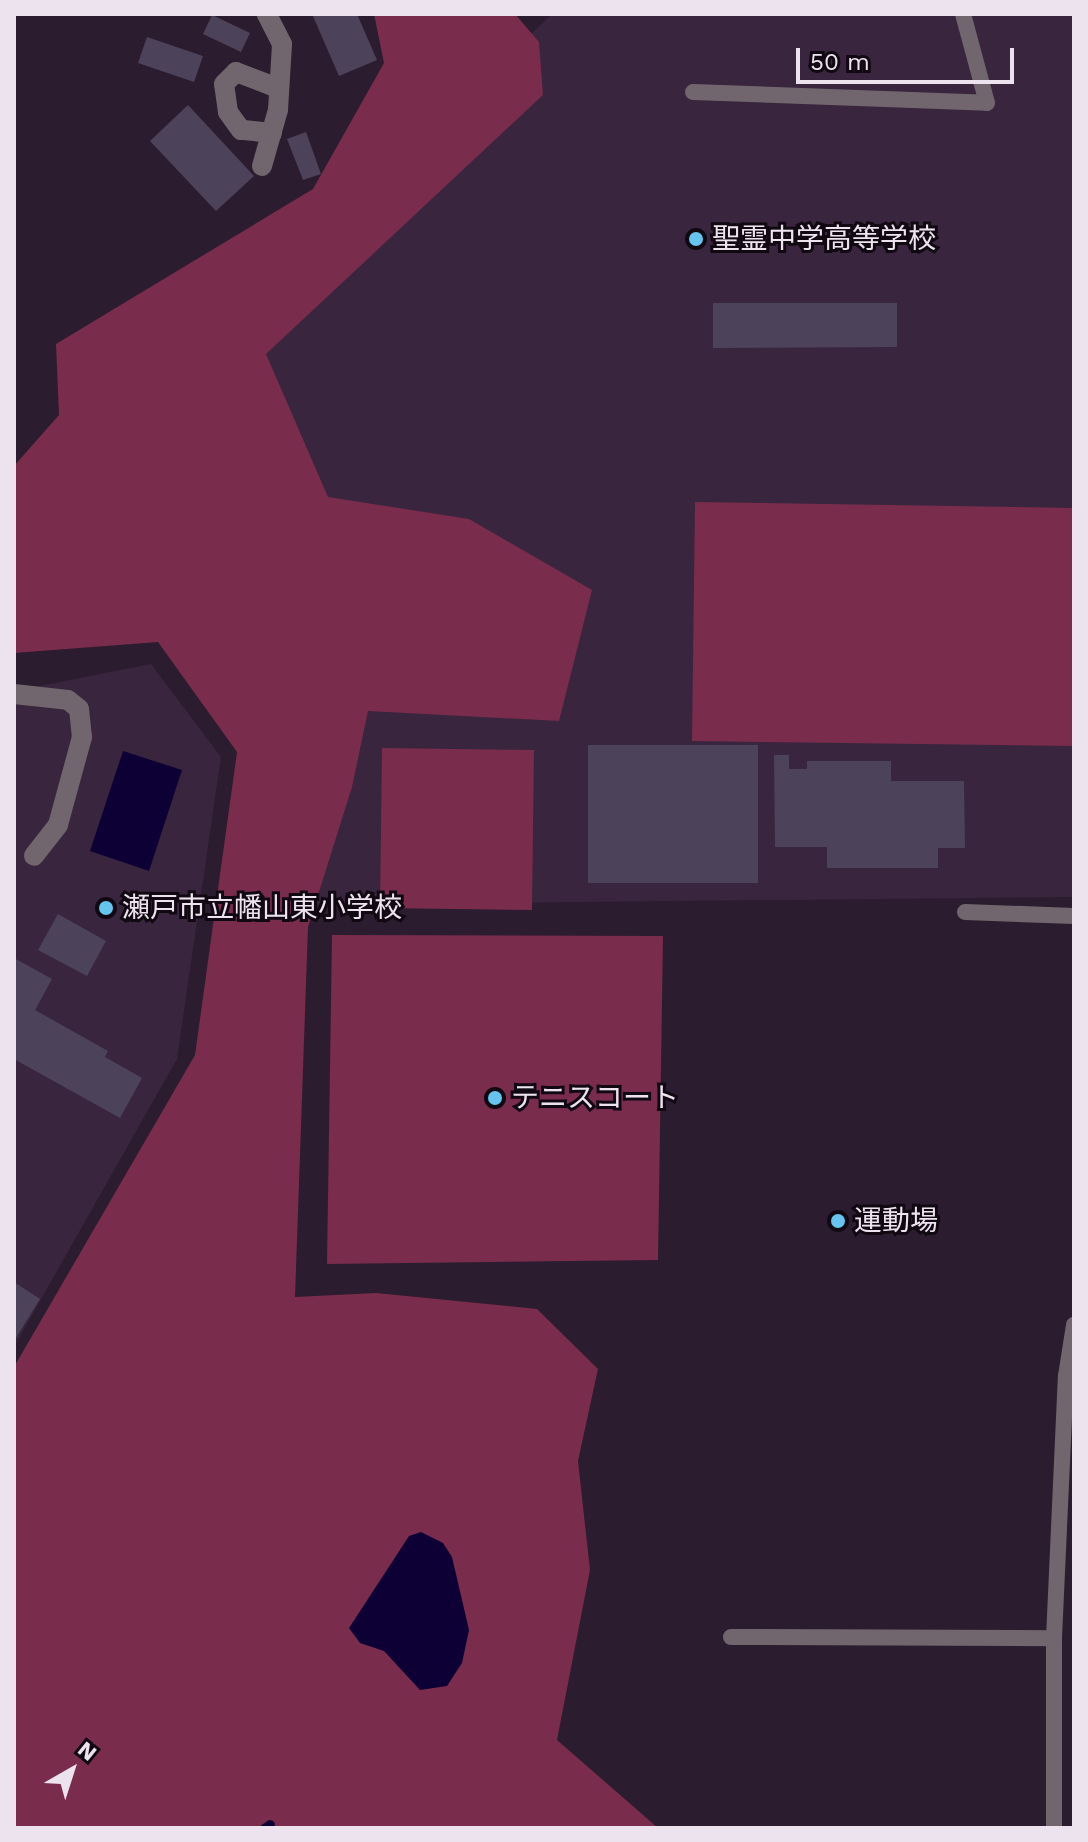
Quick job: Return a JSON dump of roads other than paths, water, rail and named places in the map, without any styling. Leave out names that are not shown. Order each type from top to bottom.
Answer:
[{"type":"street","points":[[262,166],[272,133],[282,44],[267,14]]},
{"type":"street","points":[[272,133],[241,130],[228,112],[224,84],[236,72],[278,88]]},
{"type":"street","points":[[14,694],[68,700],[79,709],[82,737],[58,825],[34,856]]},
{"type":"lane","points":[[693,92],[987,103],[963,14]]},
{"type":"lane","points":[[965,912],[1074,916]]},
{"type":"lane","points":[[1054,1828],[1054,1638],[1066,1376],[1074,1325]]},
{"type":"lane","points":[[731,1637],[1054,1638]]},
{"type":"waterway","points":[[264,1828],[270,1824]]},
{"type":"place","name":"聖霊中学高等学校","points":[[696,239]]},
{"type":"place","name":"瀬戸市立幡山東小学校","points":[[106,908]]},
{"type":"place","name":"テニスコート","points":[[495,1098]]},
{"type":"place","name":"運動場","points":[[838,1221]]}]
